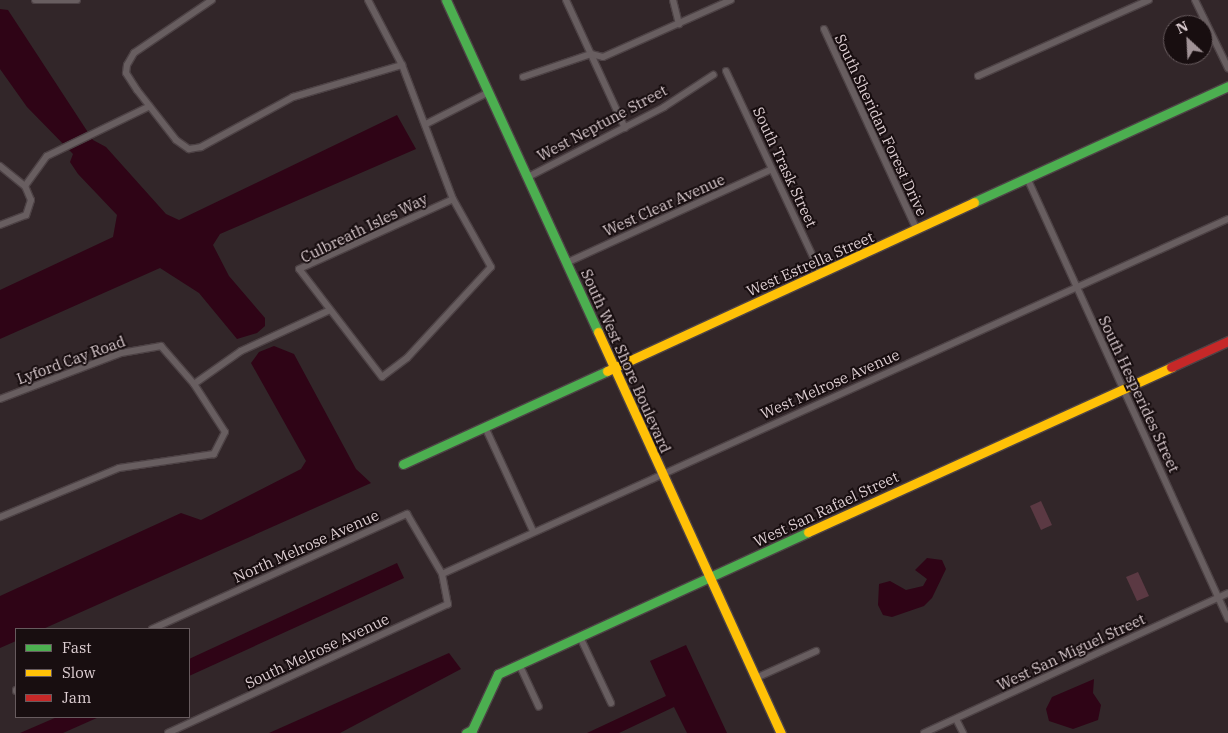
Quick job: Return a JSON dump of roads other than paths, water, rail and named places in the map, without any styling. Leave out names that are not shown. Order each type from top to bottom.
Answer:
[{"type":"street","points":[[35,0],[77,0]]},
{"type":"street","points":[[212,0],[129,59],[126,73],[176,140],[189,148],[201,147],[293,97],[402,65]]},
{"type":"street","points":[[0,517],[119,468],[214,454],[225,432],[194,384],[241,351],[330,310],[382,376],[407,358],[491,267],[453,199],[402,65],[368,0]]},
{"type":"street","name":"South West Shore Boulevard","points":[[446,0],[781,733]]},
{"type":"street","points":[[566,0],[625,128]]},
{"type":"street","points":[[673,0],[679,24]]},
{"type":"street","points":[[523,77],[591,54],[602,57],[731,0]]},
{"type":"street","points":[[978,76],[1149,0]]},
{"type":"street","points":[[1195,0],[1228,68]]},
{"type":"street","name":"South Sheridan Forest Drive","points":[[824,29],[917,230]]},
{"type":"street","name":"South Trask Street","points":[[726,71],[821,274]]},
{"type":"street","name":"West Neptune Street","points":[[528,177],[625,128],[713,75]]},
{"type":"street","name":"West Estrella Street","points":[[402,464],[1028,180],[1228,86]]},
{"type":"street","points":[[426,124],[489,92]]},
{"type":"street","points":[[26,186],[47,156],[150,106]]},
{"type":"street","points":[[0,166],[26,186],[31,200],[26,214],[0,225]]},
{"type":"street","name":"West Clear Avenue","points":[[566,263],[772,169]]},
{"type":"street","name":"South Hesperides Street","points":[[1028,180],[1228,618]]},
{"type":"street","name":"Culbreath Isles Way","points":[[330,310],[299,270],[453,199]]},
{"type":"street","name":"West Melrose Avenue","points":[[442,574],[661,472],[1077,289],[1228,219]]},
{"type":"street","name":"West San Rafael Street","points":[[466,733],[472,730],[498,674],[1228,342]]},
{"type":"street","name":"Lyford Cay Road","points":[[0,399],[121,353],[160,346],[194,384]]},
{"type":"street","points":[[485,427],[533,531]]},
{"type":"street","name":"North Melrose Avenue","points":[[154,628],[407,514],[442,574]]},
{"type":"street","name":"South Melrose Avenue","points":[[168,733],[448,604],[442,574]]},
{"type":"street","name":"West San Miguel Street","points":[[924,733],[1228,594]]},
{"type":"street","points":[[580,637],[611,702]]},
{"type":"street","points":[[756,678],[816,651]]},
{"type":"street","points":[[519,664],[539,707]]},
{"type":"street","points":[[956,719],[963,733]]}]
